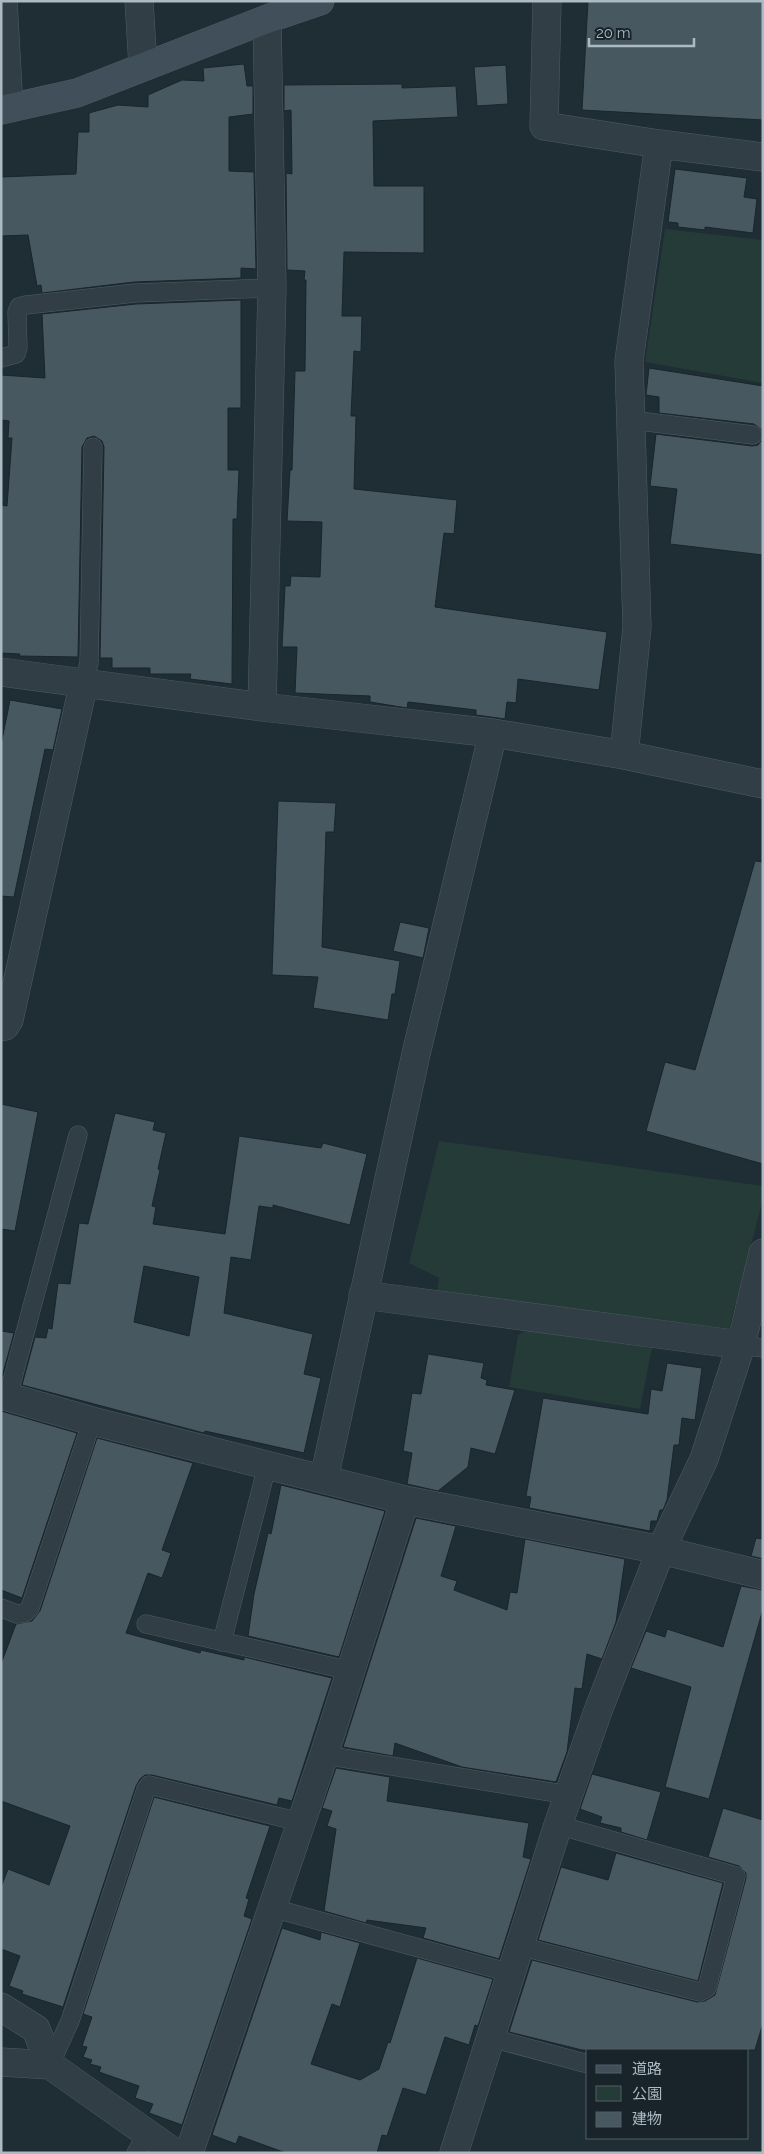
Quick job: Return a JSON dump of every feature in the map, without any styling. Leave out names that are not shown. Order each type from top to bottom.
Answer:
[{"type":"street","points":[[3,1],[5,109],[77,93],[267,19],[320,1]]},
{"type":"street","points":[[139,1],[143,66]]},
{"type":"street","points":[[547,1],[544,126],[659,144],[763,157]]},
{"type":"street","points":[[262,707],[272,288],[267,19]]},
{"type":"street","points":[[624,755],[637,627],[629,362],[659,144]]},
{"type":"street","points":[[1,672],[262,707],[493,733],[624,755],[763,784]]},
{"type":"street","points":[[1,1027],[5,1026],[9,1020],[84,682]]},
{"type":"street","points":[[324,1479],[416,1054],[493,733]]},
{"type":"street","points":[[454,2153],[558,1825],[600,1703],[661,1550],[704,1459],[752,1346],[763,1252]]},
{"type":"street","points":[[363,1295],[752,1346]]},
{"type":"street","points":[[4,1395],[92,1421],[405,1500],[661,1550],[763,1574]]},
{"type":"street","points":[[189,2153],[324,1755],[405,1500]]},
{"type":"street","points":[[1,2006],[36,2029],[50,2065],[142,2143],[175,2153]]},
{"type":"street","points":[[1,2062],[50,2065]]},
{"type":"lane","points":[[1,358],[16,354],[18,348],[17,312],[19,307],[26,305],[134,293],[272,288]]},
{"type":"lane","points":[[631,420],[753,435]]},
{"type":"lane","points":[[84,682],[89,663],[94,447]]},
{"type":"lane","points":[[4,1395],[78,1135]]},
{"type":"lane","points":[[1,1608],[17,1614],[26,1613],[30,1608],[92,1421]]},
{"type":"lane","points":[[222,1642],[267,1466]]},
{"type":"lane","points":[[146,1624],[351,1671]]},
{"type":"lane","points":[[324,1755],[569,1795]]},
{"type":"lane","points":[[50,2065],[70,2021],[143,1798],[149,1785],[300,1822]]},
{"type":"lane","points":[[519,1946],[700,1992],[707,1988],[736,1876],[558,1825]]},
{"type":"lane","points":[[272,1908],[511,1973]]},
{"type":"lane","points":[[491,2038],[586,2063]]},
{"type":"green space","points":[[665,229],[763,240],[763,383],[645,362]]},
{"type":"green space","points":[[439,1141],[763,1186],[763,1199],[729,1329],[437,1293],[439,1278],[409,1263]]},
{"type":"green space","points":[[531,1328],[652,1348],[640,1409],[509,1387],[518,1335]]},
{"type":"building","points":[[588,1],[763,1],[763,120],[582,110]]},
{"type":"building","points":[[244,64],[247,86],[253,86],[253,114],[229,117],[229,171],[254,172],[256,269],[241,268],[241,278],[134,282],[42,293],[41,285],[37,286],[28,235],[1,236],[1,177],[76,174],[78,132],[89,132],[89,113],[118,105],[148,107],[148,95],[182,80],[204,81],[203,68]]},
{"type":"building","points":[[506,65],[508,104],[477,106],[474,67]]},
{"type":"building","points":[[402,84],[402,88],[456,86],[458,117],[373,121],[374,186],[424,186],[424,253],[344,252],[342,316],[362,316],[361,352],[354,351],[351,416],[356,416],[354,489],[457,500],[454,534],[444,533],[435,607],[607,632],[599,690],[518,679],[516,703],[507,702],[505,719],[476,715],[476,710],[408,702],[407,708],[370,702],[370,696],[295,693],[297,647],[282,647],[285,586],[290,586],[291,576],[320,577],[322,522],[287,521],[290,470],[292,470],[295,371],[305,371],[306,280],[304,280],[305,271],[287,270],[286,173],[292,174],[291,110],[284,111],[284,85]]},
{"type":"building","points":[[675,169],[747,178],[744,197],[757,199],[753,233],[705,227],[705,230],[678,227],[678,223],[668,222]]},
{"type":"building","points":[[241,300],[241,408],[228,408],[228,470],[239,470],[237,519],[233,519],[232,684],[190,679],[191,674],[150,674],[150,668],[112,668],[112,658],[100,658],[104,447],[102,441],[94,436],[87,438],[82,447],[78,657],[19,656],[20,654],[1,653],[1,505],[7,506],[12,438],[8,438],[9,421],[1,420],[1,375],[45,378],[42,314],[136,304]]},
{"type":"building","points":[[649,368],[763,386],[763,431],[754,424],[659,413],[659,397],[646,395]]},
{"type":"building","points":[[656,434],[752,446],[758,445],[763,438],[763,555],[670,544],[677,489],[650,486]]},
{"type":"building","points":[[10,700],[62,709],[53,750],[45,749],[14,897],[1,896],[1,745]]},
{"type":"building","points":[[278,801],[336,803],[334,832],[326,832],[322,947],[400,961],[395,994],[392,994],[388,1020],[313,1008],[318,977],[272,975]]},
{"type":"building","points":[[755,861],[763,862],[763,1164],[646,1131],[665,1062],[695,1070]]},
{"type":"building","points":[[400,922],[429,928],[423,958],[393,951]]},
{"type":"building","points":[[1,1104],[38,1112],[15,1231],[1,1229]]},
{"type":"building","points":[[115,1113],[155,1122],[153,1130],[166,1133],[152,1206],[156,1207],[153,1224],[225,1234],[239,1136],[321,1148],[323,1143],[367,1154],[350,1225],[273,1205],[273,1208],[259,1206],[251,1260],[231,1257],[224,1313],[313,1334],[304,1374],[321,1378],[304,1453],[205,1431],[204,1433],[22,1385],[35,1337],[46,1338],[48,1328],[52,1329],[58,1283],[70,1284],[79,1223],[88,1224]],"holes":[[[144,1266],[199,1277],[189,1336],[134,1322]]]},
{"type":"building","points":[[1,1331],[14,1333],[1,1380]]},
{"type":"building","points":[[428,1354],[484,1363],[481,1378],[487,1380],[486,1385],[515,1390],[495,1454],[471,1448],[468,1467],[438,1491],[407,1484],[412,1453],[403,1451],[412,1393],[421,1394]]},
{"type":"building","points":[[667,1363],[702,1368],[695,1420],[682,1418],[679,1445],[674,1445],[667,1500],[663,1510],[660,1510],[657,1521],[651,1521],[650,1531],[529,1508],[531,1497],[526,1496],[543,1398],[648,1414],[651,1389],[662,1391]]},
{"type":"building","points":[[1,1411],[77,1433],[22,1598],[1,1590]]},
{"type":"building","points":[[97,1438],[193,1463],[162,1550],[171,1553],[162,1578],[148,1573],[126,1633],[200,1653],[201,1650],[244,1660],[244,1657],[332,1678],[292,1801],[279,1798],[277,1805],[152,1775],[145,1775],[140,1779],[136,1786],[63,2007],[22,1994],[23,1991],[9,1986],[20,1956],[1,1949],[1,1887],[8,1869],[49,1885],[70,1826],[1,1801],[1,1664],[16,1624],[32,1621],[40,1611]]},
{"type":"building","points":[[281,1485],[385,1511],[339,1657],[248,1636],[254,1594],[268,1533],[271,1534]]},
{"type":"building","points":[[416,1518],[456,1526],[441,1576],[457,1581],[454,1590],[507,1610],[510,1592],[517,1593],[525,1539],[625,1559],[616,1622],[602,1659],[587,1654],[582,1689],[575,1688],[567,1752],[556,1782],[462,1767],[395,1743],[393,1756],[343,1747]]},
{"type":"building","points":[[756,1538],[763,1539],[763,1559],[751,1556]]},
{"type":"building","points":[[741,1586],[763,1590],[763,1609],[709,1799],[665,1787],[691,1687],[631,1668],[646,1631],[665,1637],[667,1629],[723,1647]]},
{"type":"building","points":[[336,1768],[390,1777],[387,1801],[529,1823],[523,1857],[531,1859],[499,1959],[423,1938],[426,1928],[367,1920],[366,1923],[324,1911],[336,1829],[327,1826],[332,1811],[322,1808]]},
{"type":"building","points":[[592,1774],[661,1792],[647,1840],[621,1832],[621,1828],[600,1823],[602,1817],[580,1809]]},
{"type":"building","points":[[154,1797],[270,1826],[246,1898],[249,1899],[244,1916],[252,1919],[182,2125],[149,2113],[153,2104],[135,2098],[139,2086],[99,2072],[101,2067],[90,2064],[92,2060],[83,2057],[87,2047],[82,2046],[92,2017],[83,2014]]},
{"type":"building","points":[[723,1808],[763,1820],[763,2023],[755,2050],[582,2050],[509,2032],[532,1960],[697,2002],[705,2001],[715,1995],[746,1873],[739,1866],[708,1857]]},
{"type":"building","points":[[616,1853],[723,1883],[698,1981],[538,1940],[561,1867],[608,1880]]},
{"type":"building","points":[[282,1928],[320,1940],[321,1932],[360,1943],[340,2007],[332,2004],[311,2064],[360,2080],[379,2069],[388,2042],[390,2043],[417,1958],[493,1979],[478,2026],[475,2025],[469,2045],[445,2037],[426,2095],[403,2088],[387,2136],[382,2135],[377,2153],[286,2153],[239,2136],[236,2144],[212,2135]]}]
